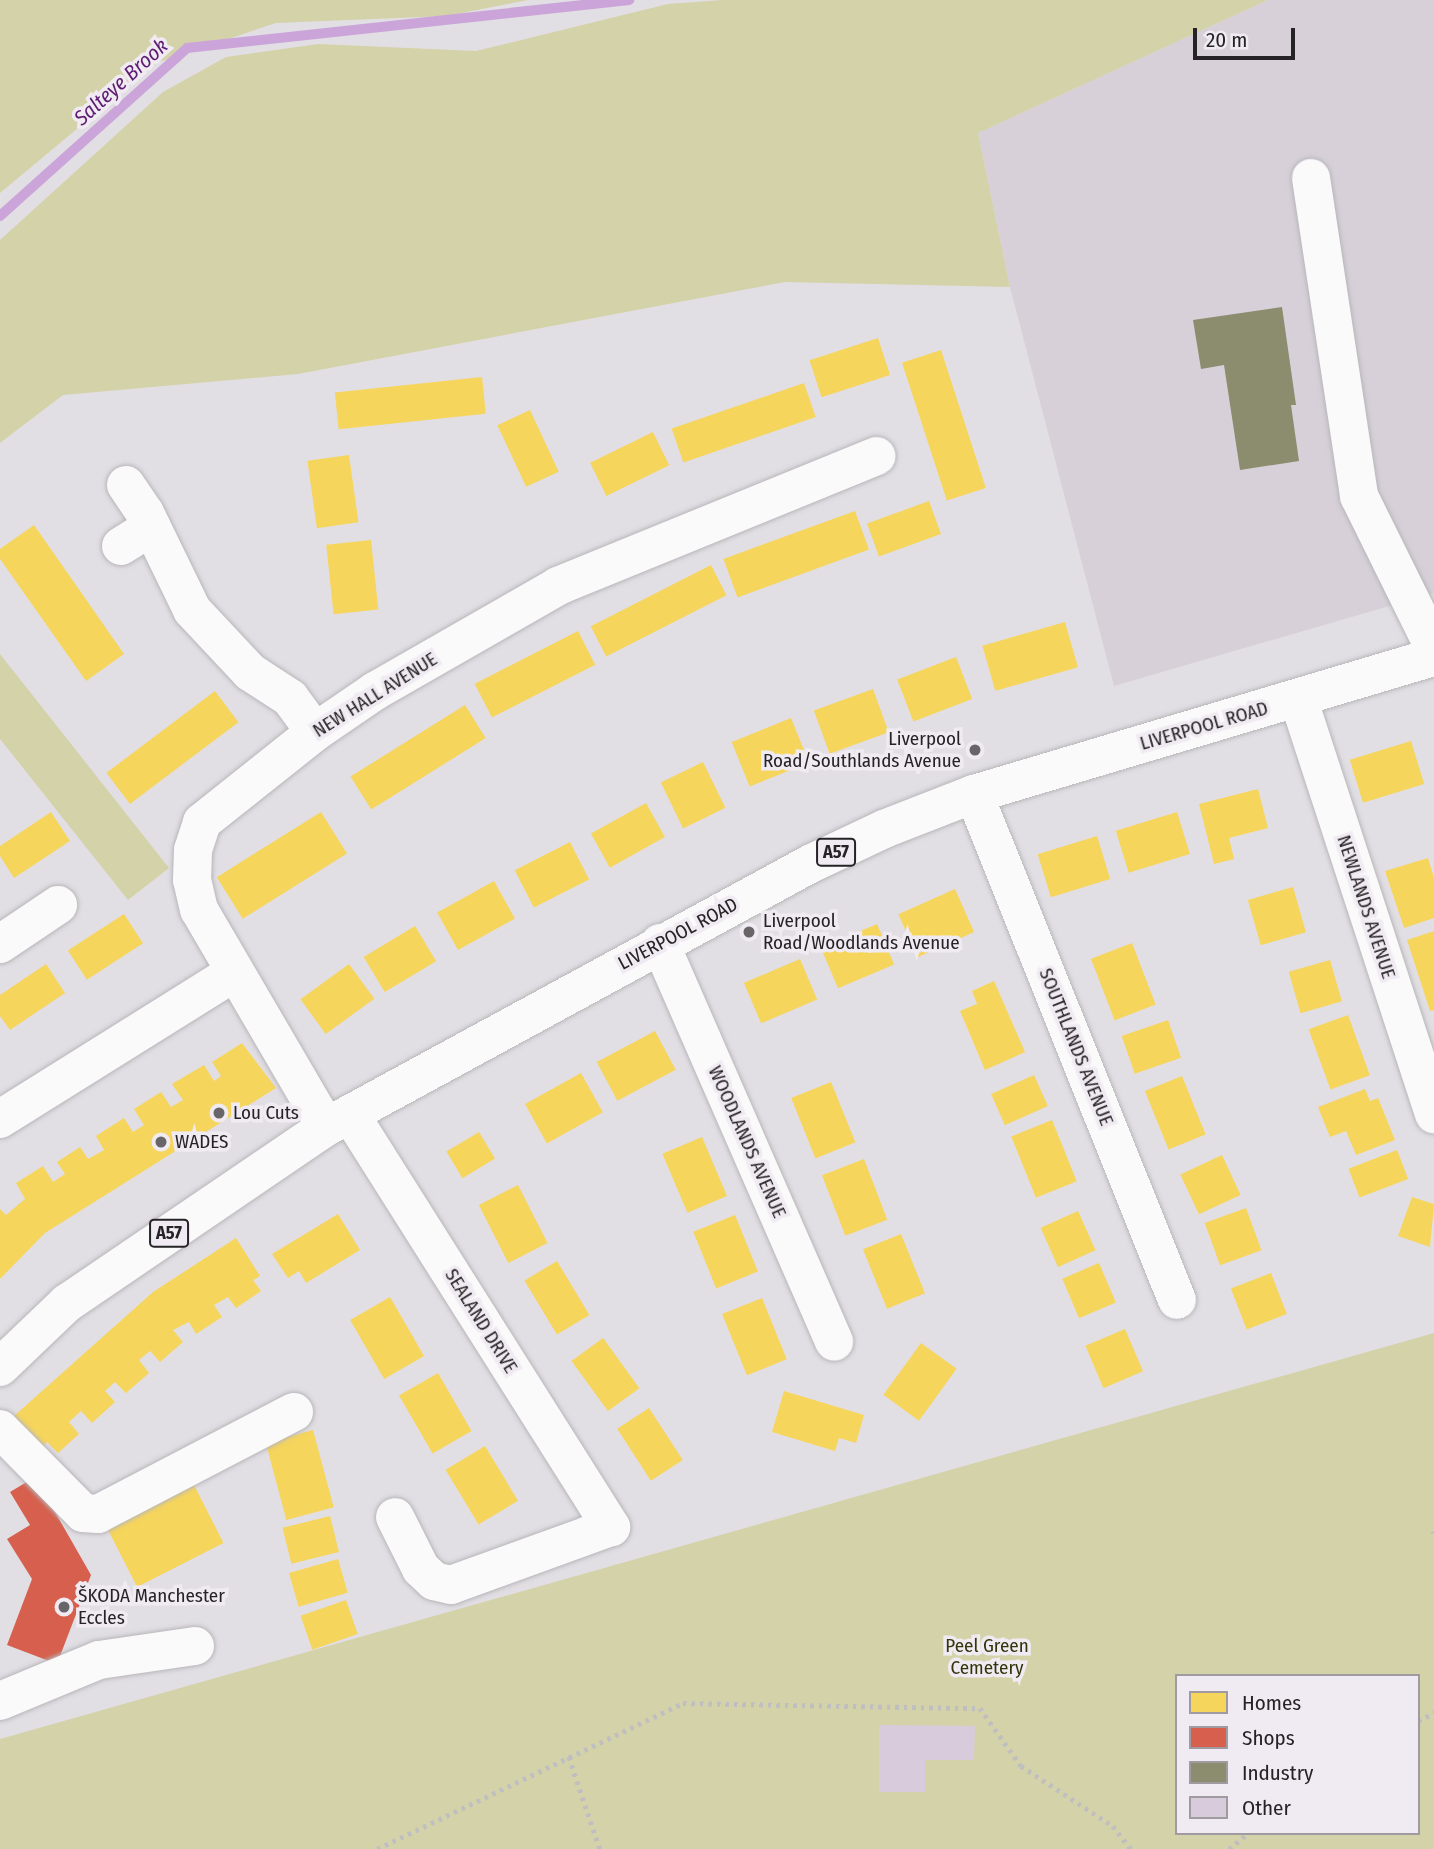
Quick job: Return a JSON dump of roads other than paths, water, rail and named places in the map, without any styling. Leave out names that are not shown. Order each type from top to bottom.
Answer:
[{"type":"main road","points":[[1311,178],[1359,496],[1434,648]]},
{"type":"main road","name":"NEW HALL AVENUE","points":[[338,1121],[236,972],[199,910],[192,880],[193,850],[199,831],[219,805],[315,732],[375,691],[558,586],[877,456]]},
{"type":"main road","points":[[126,485],[136,537],[192,610],[250,672],[290,698],[315,732]]},
{"type":"main road","name":"LIVERPOOL ROAD","points":[[0,1367],[67,1303],[338,1121],[660,943],[884,829],[974,794],[1434,657]]},
{"type":"main road","name":"NEWLANDS AVENUE","points":[[1298,698],[1434,1114]]},
{"type":"main road","name":"SOUTHLANDS AVENUE","points":[[974,794],[1177,1300]]},
{"type":"main road","points":[[0,944],[58,905]]},
{"type":"main road","name":"WOODLANDS AVENUE","points":[[660,943],[834,1342]]},
{"type":"main road","points":[[0,1119],[236,972]]},
{"type":"main road","name":"SEALAND DRIVE","points":[[338,1121],[611,1527],[451,1586],[434,1581],[421,1569],[395,1517]]},
{"type":"main road","points":[[0,1429],[83,1513],[98,1514],[294,1412]]},
{"type":"main road","points":[[0,1700],[99,1660],[195,1646]]},
{"type":"waterway","name":"Salteye Brook","points":[[0,216],[187,48],[629,0]]},
{"type":"place","name":"Liverpool Road/Southlands Avenue","points":[[975,750]]},
{"type":"place","name":"Liverpool Road/Woodlands Avenue","points":[[749,932]]},
{"type":"place","name":"Lou Cuts","points":[[219,1113]]},
{"type":"place","name":"WADES","points":[[161,1142]]},
{"type":"place","name":"ŠKODA Manchester Eccles","points":[[64,1607]]},
{"type":"park label","name":"Peel Green Cemetery","points":[[987,1657]]}]
